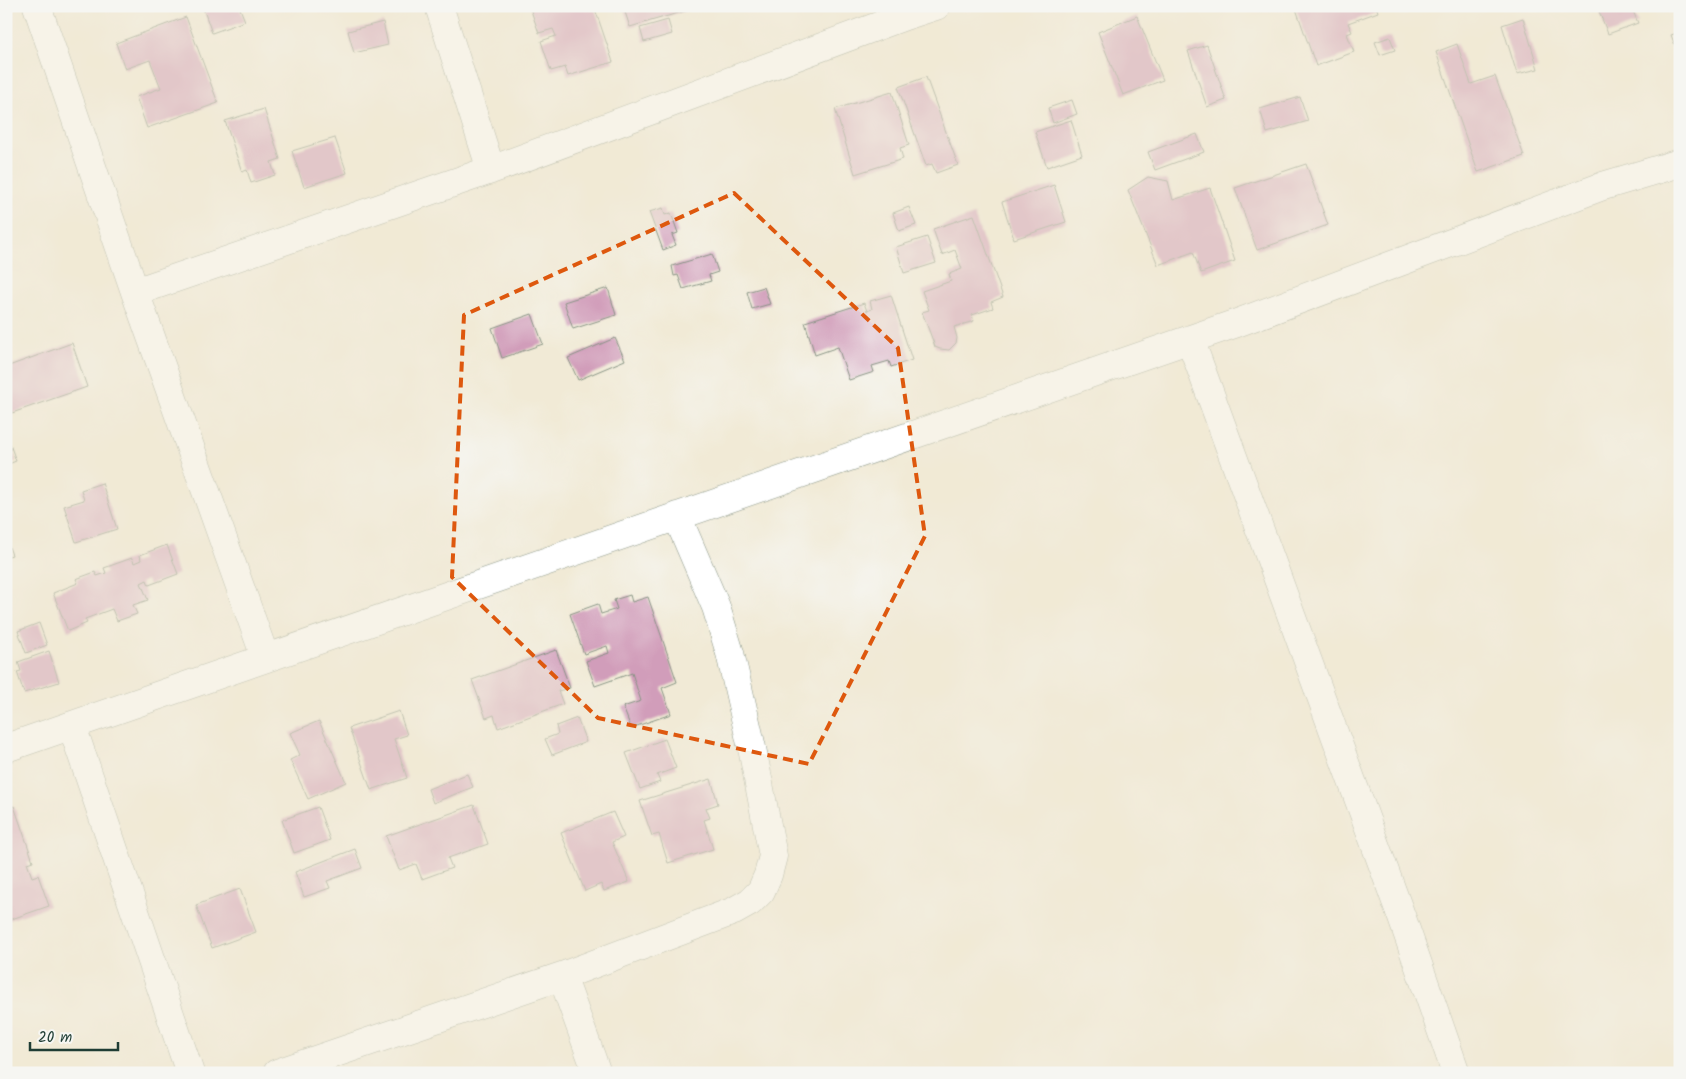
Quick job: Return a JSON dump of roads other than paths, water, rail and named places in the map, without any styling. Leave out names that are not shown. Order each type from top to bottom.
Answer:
[{"type":"street","points":[[37,6],[135,292],[266,657]]},
{"type":"street","points":[[439,6],[491,170]]},
{"type":"street","points":[[135,292],[491,170],[936,6]]},
{"type":"street","points":[[6,748],[1190,339],[1603,186],[1680,164]]},
{"type":"street","points":[[1190,339],[1402,918],[1456,1073]]},
{"type":"street","points":[[277,1073],[562,976],[734,911],[750,902],[761,891],[773,856],[752,748],[730,653],[716,607],[677,516]]},
{"type":"street","points":[[72,726],[190,1073]]},
{"type":"street","points":[[562,976],[597,1073]]}]
